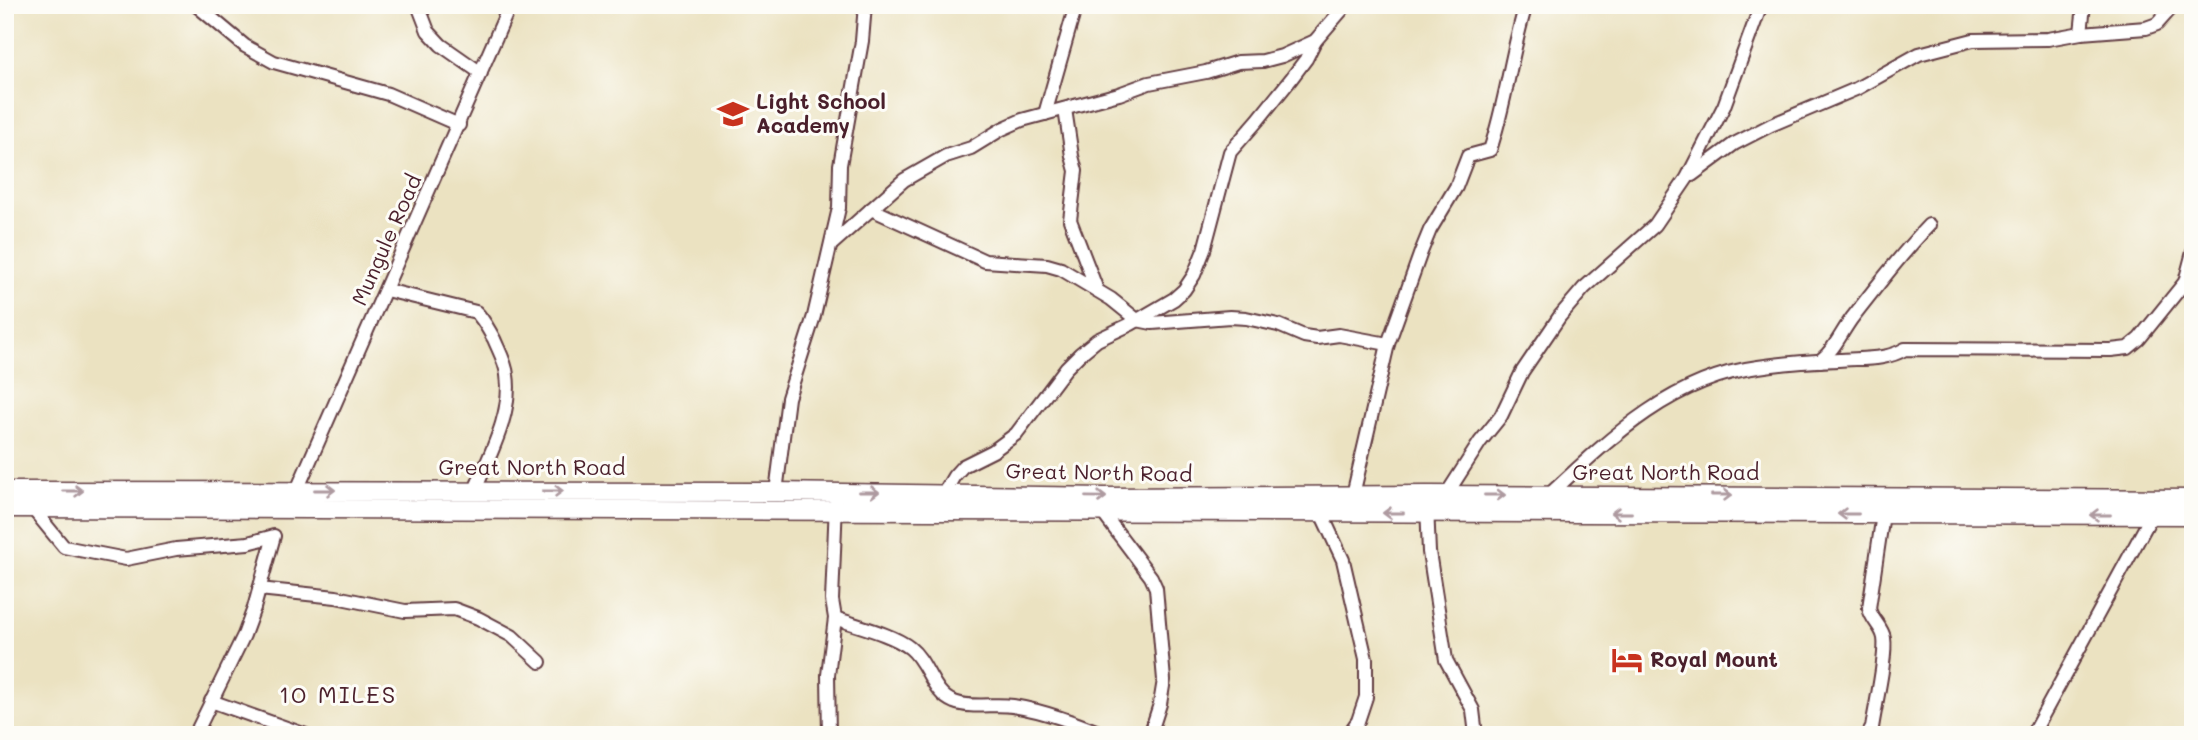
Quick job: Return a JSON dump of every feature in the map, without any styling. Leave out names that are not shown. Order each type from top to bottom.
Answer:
[{"type":"highway","name":"Great North Road","points":[[5,491],[2193,499]]},
{"type":"highway","name":"Great North Road","points":[[5,508],[2193,515]]},
{"type":"street","points":[[196,5],[245,46],[274,62],[388,94],[458,125]]},
{"type":"street","points":[[418,5],[428,31],[441,45],[481,72]]},
{"type":"street","name":"Mungule Road","points":[[297,490],[510,5]]},
{"type":"street","points":[[776,492],[788,398],[814,316],[839,208],[840,166],[862,41],[865,5]]},
{"type":"street","points":[[1045,114],[1076,5]]},
{"type":"street","points":[[944,494],[954,475],[963,466],[993,451],[1016,434],[1066,368],[1080,354],[1097,340],[1174,299],[1190,282],[1204,250],[1230,152],[1291,79],[1315,41],[1346,5]]},
{"type":"street","points":[[1353,495],[1388,344],[1421,251],[1456,187],[1465,161],[1473,153],[1490,150],[1526,5]]},
{"type":"street","points":[[1446,495],[1480,442],[1501,416],[1522,372],[1560,316],[1584,288],[1655,225],[1687,178],[1724,106],[1760,5]]},
{"type":"street","points":[[2081,33],[2084,5]]},
{"type":"street","points":[[1687,178],[1734,144],[1771,125],[1856,89],[1919,54],[1973,40],[2016,41],[2146,29],[2157,24],[2174,5]]},
{"type":"street","points":[[832,244],[904,180],[926,166],[971,148],[1022,120],[1119,94],[1149,83],[1206,72],[1238,62],[1262,61],[1282,56],[1315,41]]},
{"type":"street","points":[[1065,109],[1076,170],[1070,220],[1097,290]]},
{"type":"street","points":[[870,209],[985,261],[1047,265],[1076,276],[1137,320],[1152,323],[1246,318],[1278,325],[1304,337],[1339,335],[1388,344]]},
{"type":"street","points":[[1820,361],[1829,354],[1850,320],[1929,225]]},
{"type":"street","points":[[1549,495],[1622,430],[1659,403],[1684,388],[1730,372],[1820,361],[1879,358],[1895,355],[1905,349],[2128,348],[2139,339],[2185,282],[2193,252]]},
{"type":"street","points":[[386,290],[476,312],[484,321],[501,354],[507,374],[508,391],[504,415],[475,491]]},
{"type":"street","points":[[829,735],[828,675],[835,618],[832,600],[836,492]]},
{"type":"street","points":[[1427,495],[1429,552],[1446,660],[1473,710],[1476,735]]},
{"type":"street","points":[[33,509],[64,548],[126,559],[177,549],[248,543],[274,537],[244,635],[195,735]]},
{"type":"street","points":[[1102,512],[1151,577],[1156,588],[1164,680],[1150,735]]},
{"type":"street","points":[[1321,513],[1343,560],[1367,659],[1366,697],[1358,721],[1348,735]]},
{"type":"street","points":[[1868,735],[1872,728],[1884,645],[1882,630],[1869,608],[1882,514]]},
{"type":"street","points":[[2032,735],[2152,515]]},
{"type":"street","points":[[259,589],[336,597],[416,612],[454,609],[512,635],[540,663]]},
{"type":"street","points":[[835,618],[898,641],[911,649],[920,658],[940,692],[952,702],[969,705],[1010,705],[1030,709],[1106,735]]},
{"type":"street","points":[[211,701],[306,735]]},
{"type":"place","name":"Light School Academy","points":[[733,114]]},
{"type":"place","name":"Royal Mount","points":[[1627,660]]},
{"type":"district","name":"10 MILES","points":[[338,695]]}]
